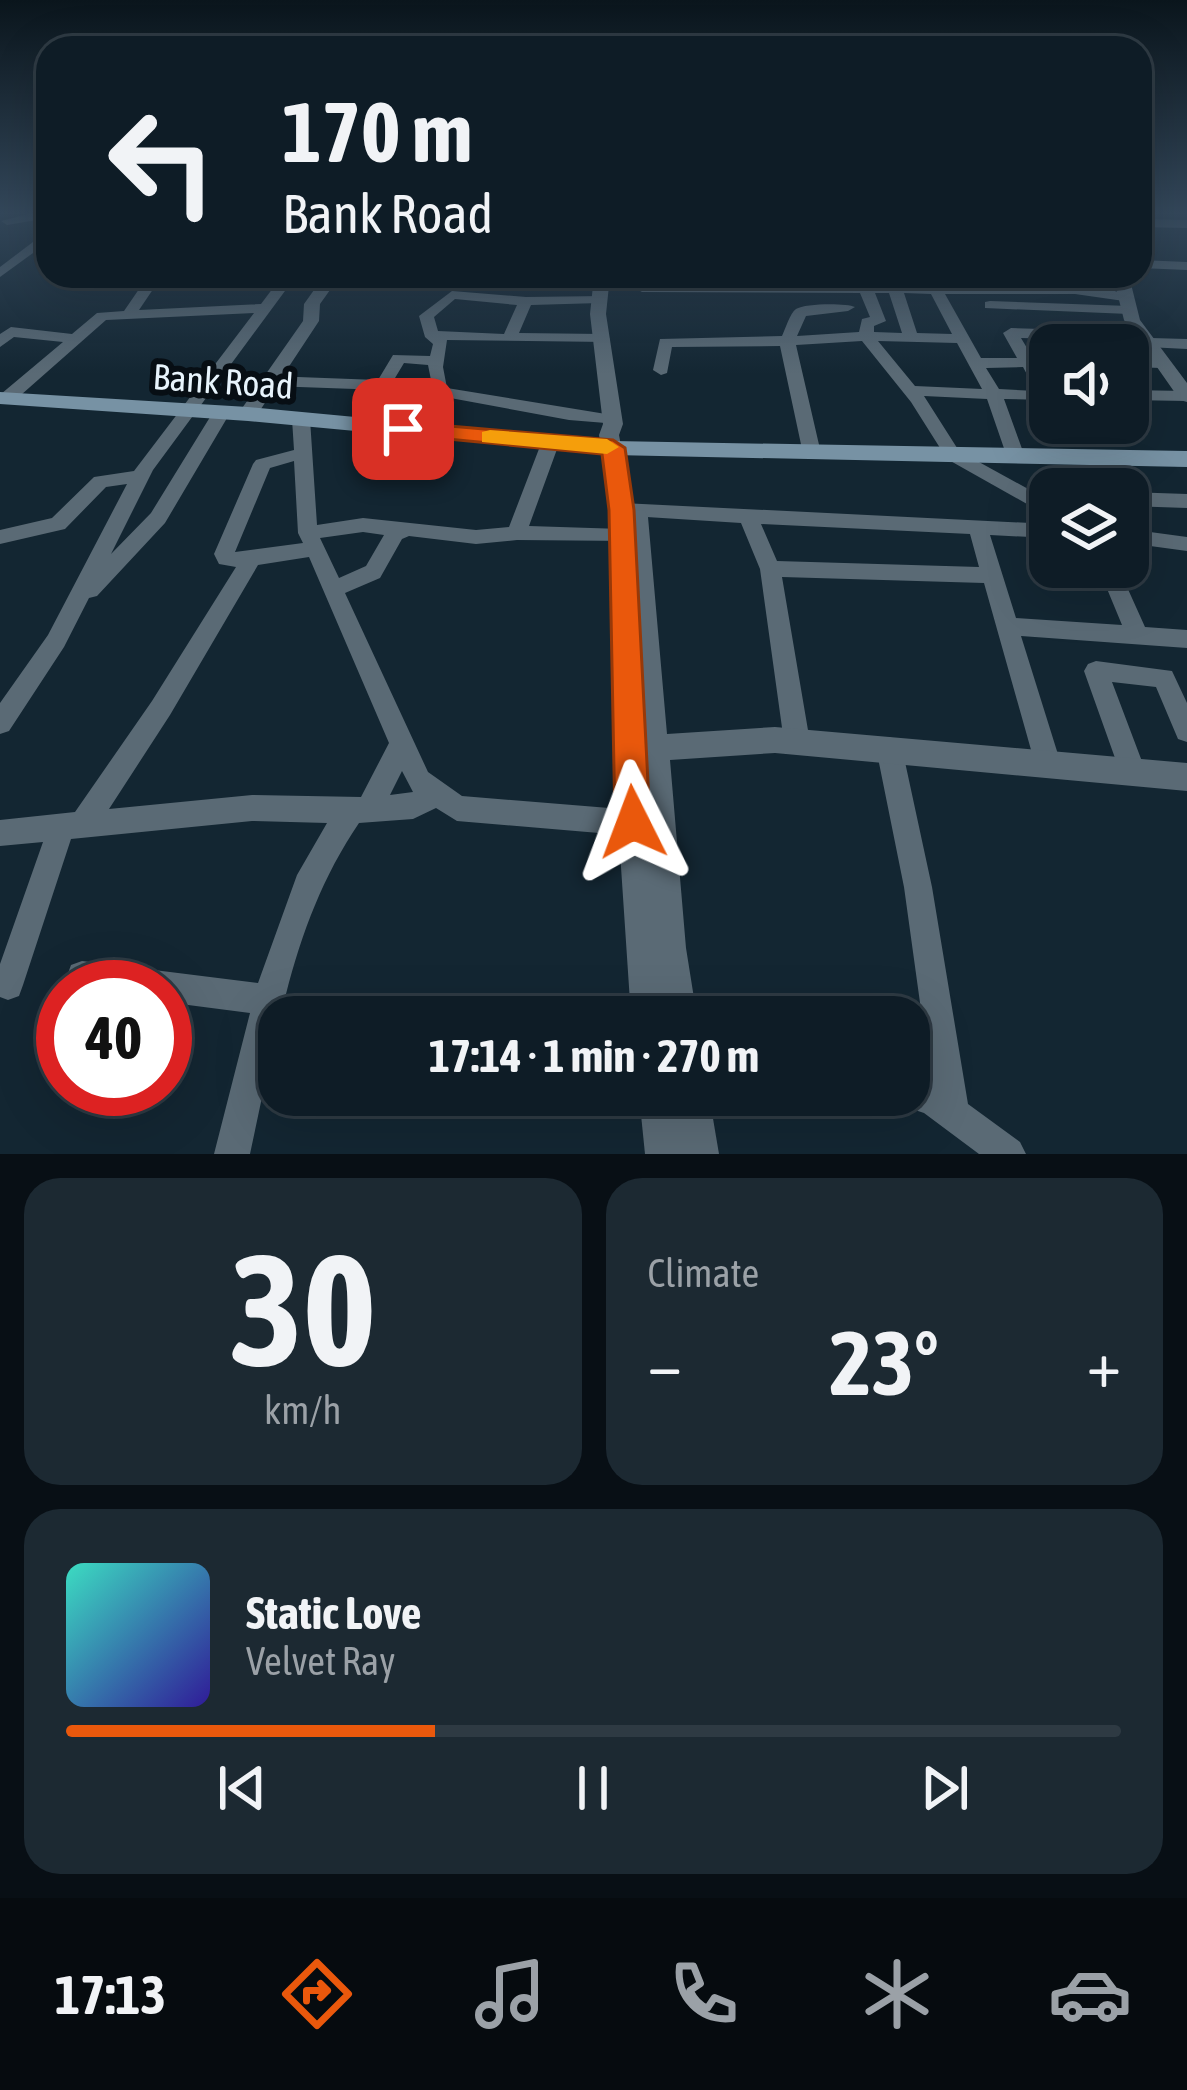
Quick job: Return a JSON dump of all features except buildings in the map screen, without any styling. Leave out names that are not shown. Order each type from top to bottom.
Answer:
[{"type":"main road","name":"Bank Road","points":[[3,398],[551,441],[612,436],[1015,452]]},
{"type":"main road","points":[[1015,452],[1187,447]]},
{"type":"main road","points":[[1015,452],[1187,459]]},
{"type":"street","points":[[130,312],[145,288]]},
{"type":"street","points":[[77,601],[141,476],[280,288]]},
{"type":"street","points":[[248,414],[311,321],[312,304],[323,288]]},
{"type":"street","points":[[445,298],[446,288]]},
{"type":"street","points":[[612,436],[502,398],[440,392],[436,361],[441,343],[432,335],[426,316],[445,298],[788,299],[857,288]]},
{"type":"street","points":[[863,288],[879,321],[867,322],[866,336],[950,450],[1029,497]]},
{"type":"street","points":[[897,288],[911,338]]},
{"type":"street","points":[[934,288],[978,363],[1015,452]]},
{"type":"street","points":[[1027,288],[1075,290],[1127,303]]},
{"type":"street","points":[[1124,288],[1138,324]]},
{"type":"street","points":[[622,295],[602,339],[627,519],[646,824],[649,996]]},
{"type":"street","points":[[511,337],[526,301]]},
{"type":"street","points":[[989,305],[1127,303]]},
{"type":"street","points":[[810,444],[788,341],[801,312],[848,307]]},
{"type":"street","points":[[3,398],[102,316],[266,308]]},
{"type":"street","points":[[0,342],[11,332],[76,339]]},
{"type":"street","points":[[978,363],[1028,362],[1011,333],[1029,334]]},
{"type":"street","points":[[432,335],[602,339]]},
{"type":"street","points":[[662,370],[665,342],[866,336],[964,339]]},
{"type":"street","points":[[1149,340],[1187,344]]},
{"type":"street","points":[[1149,344],[1186,394]]},
{"type":"street","points":[[271,381],[383,386],[399,358],[436,361]]},
{"type":"street","points":[[1149,363],[1187,370]]},
{"type":"street","points":[[910,391],[1029,396]]},
{"type":"street","points":[[1149,395],[1186,394]]},
{"type":"street","points":[[0,723],[10,693],[77,601],[158,518],[221,413]]},
{"type":"street","points":[[301,419],[311,541],[419,781],[457,808],[646,824]]},
{"type":"street","points":[[518,533],[551,441]]},
{"type":"street","points":[[303,452],[266,462],[258,470],[226,559],[252,558],[363,526],[476,537],[627,519],[747,514],[1029,531]]},
{"type":"street","points":[[0,537],[58,524],[101,481],[141,476]]},
{"type":"street","points":[[1149,500],[1187,501]]},
{"type":"street","points":[[747,514],[770,568],[797,742]]},
{"type":"street","points":[[978,528],[1048,764]]},
{"type":"street","points":[[333,590],[373,572],[400,531]]},
{"type":"street","points":[[1149,539],[1187,544]]},
{"type":"street","points":[[8,985],[71,827],[172,691],[252,558]]},
{"type":"street","points":[[770,568],[992,575]]},
{"type":"street","points":[[1117,588],[1136,633]]},
{"type":"street","points":[[1007,626],[1187,639]]},
{"type":"street","points":[[1133,772],[1096,670],[1164,678],[1187,731]]},
{"type":"street","points":[[642,749],[797,742],[1187,777]]},
{"type":"street","points":[[274,996],[299,908],[332,834],[360,810],[402,744]]},
{"type":"street","points":[[890,748],[953,1114]]},
{"type":"street","points":[[0,832],[252,808],[413,806],[437,794]]},
{"type":"street","points":[[646,824],[675,996]]},
{"type":"street","points":[[192,990],[258,998]]},
{"type":"street","points":[[232,1154],[258,1056]]},
{"type":"street","points":[[930,1102],[1008,1154]]},
{"type":"street","points":[[664,1154],[674,1116]]},
{"type":"street","points":[[686,1116],[699,1154]]},
{"type":"slow traffic","points":[[490,437],[607,447]]},
{"type":"route","points":[[403,429],[613,448],[622,510],[633,822]]}]
